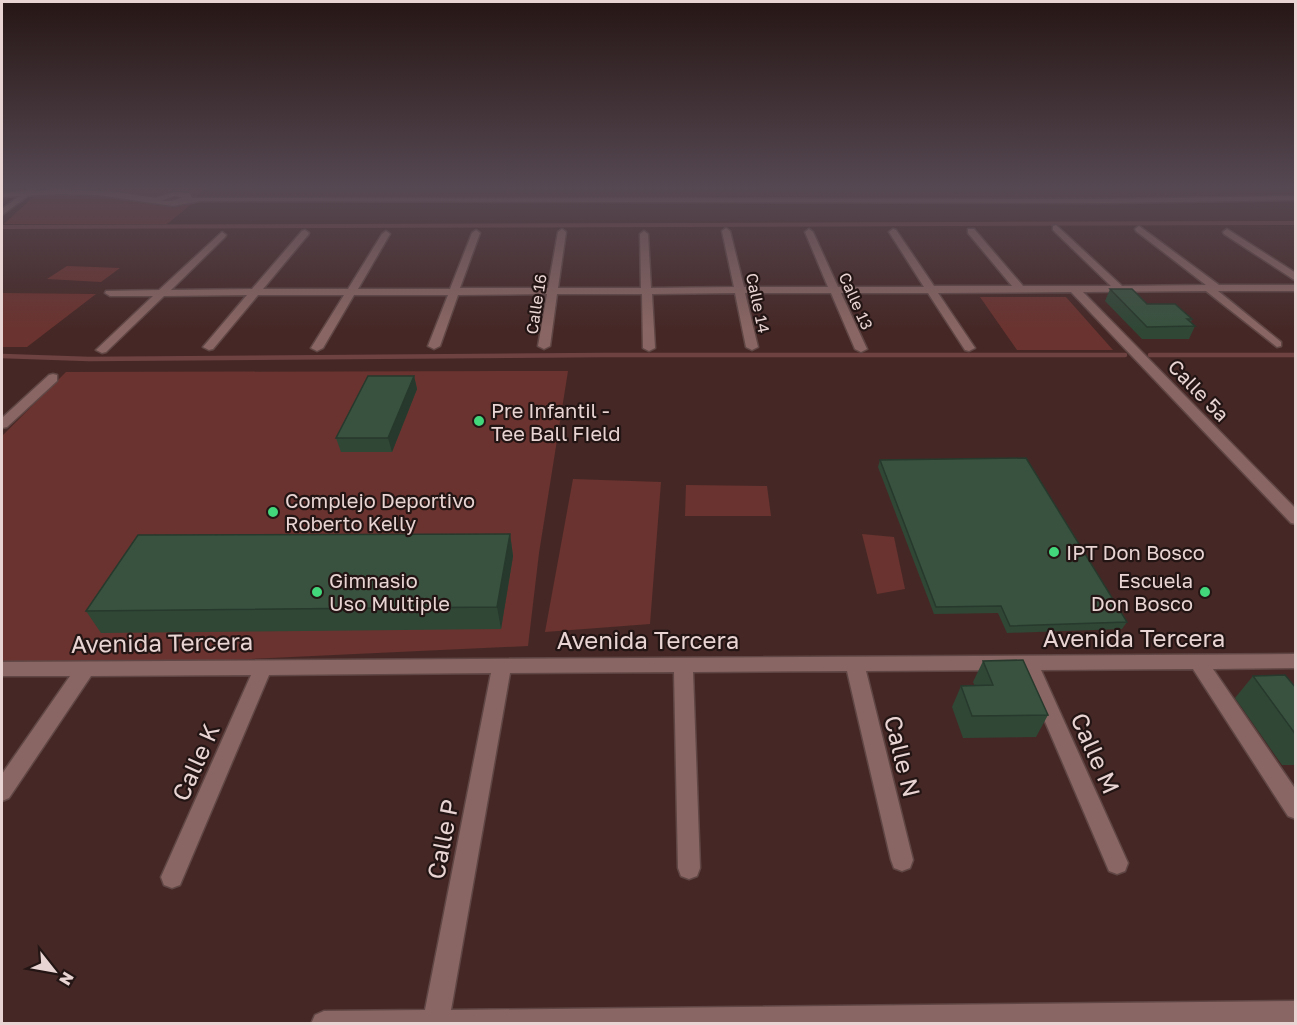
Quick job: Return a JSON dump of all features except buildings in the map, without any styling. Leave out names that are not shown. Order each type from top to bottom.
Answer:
[{"type":"street","points":[[209,347],[305,234]]},
{"type":"street","points":[[317,348],[386,234]]},
{"type":"street","points":[[434,346],[476,234]]},
{"type":"street","name":"Calle 16","points":[[544,346],[562,234]]},
{"type":"street","points":[[644,234],[649,348]]},
{"type":"street","name":"Calle 14","points":[[727,234],[752,347]]},
{"type":"street","name":"Calle 13","points":[[809,234],[861,349]]},
{"type":"street","points":[[894,234],[933,289],[969,348]]},
{"type":"street","points":[[973,234],[1020,289]]},
{"type":"street","points":[[1062,234],[1120,289]]},
{"type":"street","points":[[1145,234],[1277,344]]},
{"type":"street","points":[[1230,234],[1296,278]]},
{"type":"street","points":[[102,350],[222,235]]},
{"type":"street","points":[[110,292],[1296,288]]},
{"type":"street","name":"Calle 5a","points":[[1074,289],[1296,519]]},
{"type":"street","points":[[2,424],[53,378]]},
{"type":"street","name":"Avenida Tercera","points":[[2,669],[1296,661]]},
{"type":"street","points":[[1198,662],[1296,809]]},
{"type":"street","points":[[683,663],[689,868]]},
{"type":"street","name":"Calle M","points":[[1029,663],[1117,863]]},
{"type":"street","name":"Calle N","points":[[855,664],[902,860]]},
{"type":"street","name":"Calle P","points":[[435,1023],[502,665]]},
{"type":"street","name":"Calle K","points":[[172,878],[264,666]]},
{"type":"street","points":[[2,791],[86,668]]},
{"type":"street","points":[[324,1023],[1194,1019],[1296,1014]]},
{"type":"shaded area","points":[[67,266],[120,268],[101,282],[47,279]]},
{"type":"shaded area","points":[[2,293],[96,294],[27,347],[2,347]]},
{"type":"shaded area","points":[[980,297],[1066,297],[1113,350],[1017,350]]},
{"type":"shaded area","name":"Complejo Deportivo Roberto Kelly","points":[[568,371],[539,553],[528,646],[37,669],[2,666],[2,436],[66,372]]},
{"type":"shaded area","points":[[573,479],[661,482],[650,624],[545,632]]},
{"type":"shaded area","points":[[686,485],[767,486],[771,516],[685,516]]},
{"type":"shaded area","points":[[862,534],[894,537],[905,589],[877,594]]},
{"type":"waterway","points":[[2,356],[89,359],[604,355],[1125,355]]},
{"type":"waterway","points":[[1150,355],[1296,355]]},
{"type":"place","name":"Pre Infantil - Tee Ball FIeld","points":[[479,421]]},
{"type":"place","name":"Complejo Deportivo Roberto Kelly","points":[[273,512]]},
{"type":"place","name":"IPT Don Bosco","points":[[1054,552]]},
{"type":"place","name":"Gimnasio Uso Multiple","points":[[317,592]]},
{"type":"place","name":"Escuela Don Bosco","points":[[1205,592]]}]
